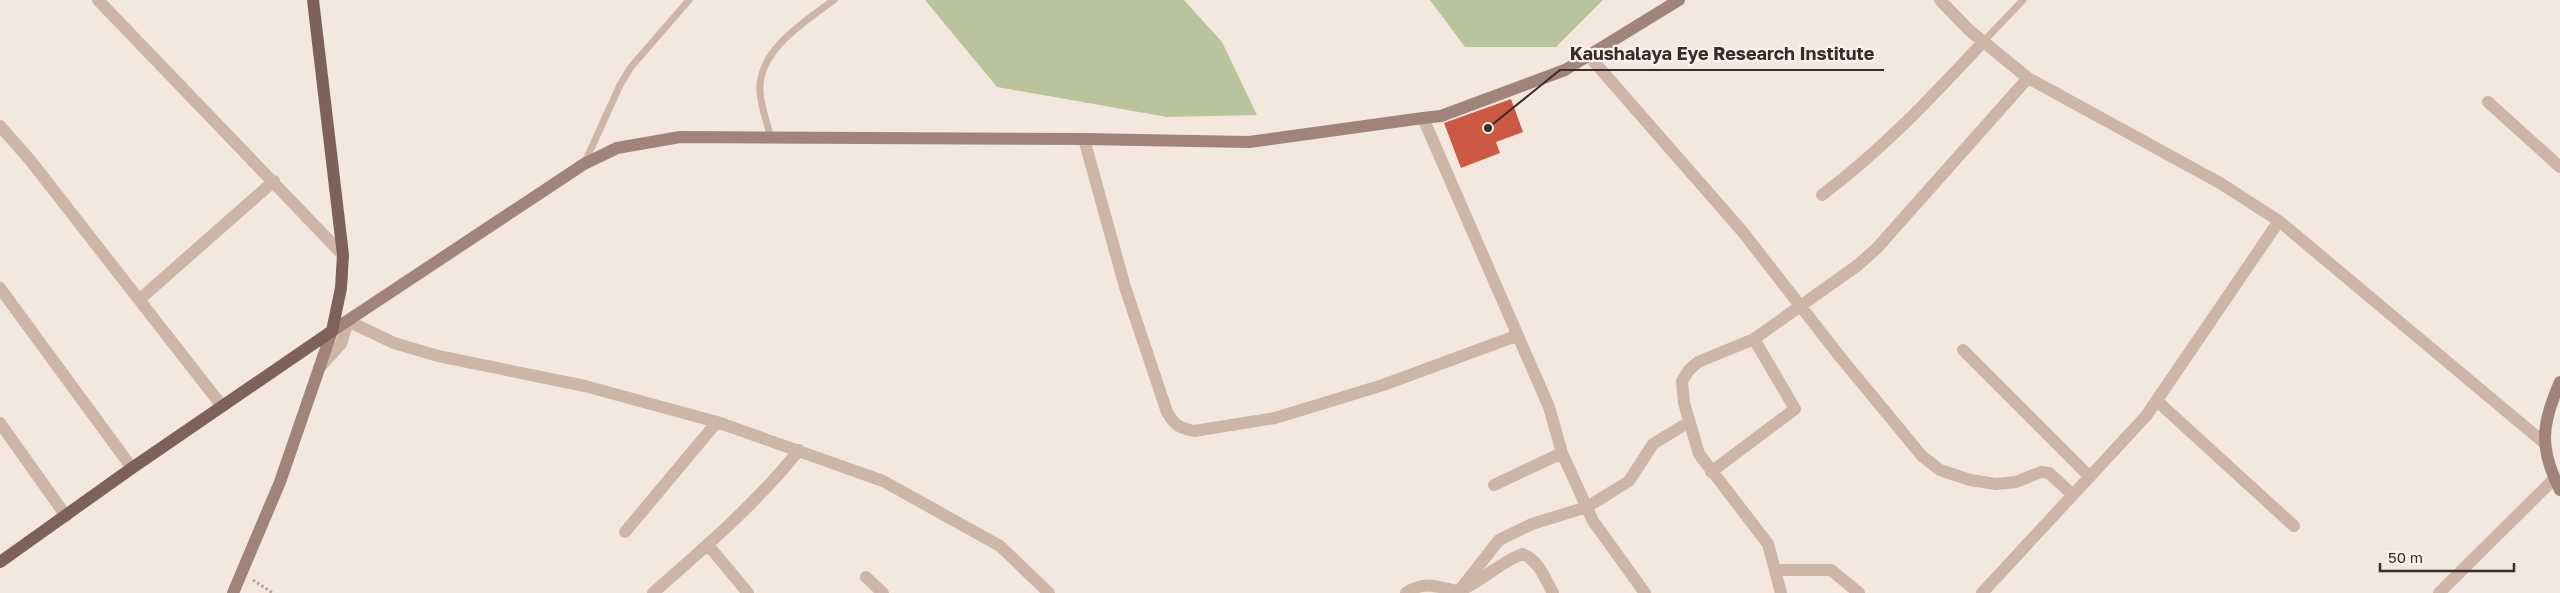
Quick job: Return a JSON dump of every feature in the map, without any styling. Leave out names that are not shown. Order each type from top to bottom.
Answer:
[{"type":"main road","points":[[233,593],[280,482],[332,331],[341,288],[343,255],[312,0]]},
{"type":"main road","points":[[0,562],[132,468],[332,331],[584,164],[617,148],[680,138],[1084,139],[1250,142],[1441,116],[1566,70],[1679,0]]},
{"type":"main road","points":[[2557,484],[2546,459],[2544,442],[2550,404],[2560,382]]},
{"type":"street","points":[[98,0],[274,181],[343,255]]},
{"type":"street","points":[[1940,0],[1984,42],[2028,78],[2220,183],[2278,221],[2544,442]]},
{"type":"street","points":[[1822,195],[1862,165],[1883,146],[1984,42]]},
{"type":"street","points":[[1589,56],[1742,230],[1842,358],[1922,456],[1940,470],[1970,480],[1996,484],[2016,482],[2041,472],[2049,473],[2073,496]]},
{"type":"street","points":[[1781,593],[1768,544],[1699,454],[1684,403],[1682,381],[1688,370],[1698,362],[1754,339],[1877,248],[2028,78]]},
{"type":"street","points":[[2488,102],[2560,166]]},
{"type":"street","points":[[1423,118],[1516,336],[1549,407],[1562,453],[1593,522],[1645,593]]},
{"type":"street","points":[[0,126],[30,160],[222,406]]},
{"type":"street","points":[[1084,139],[1125,287],[1167,412],[1173,422],[1181,428],[1194,431],[1276,418],[1382,385],[1516,336]]},
{"type":"street","points":[[140,299],[274,181]]},
{"type":"street","points":[[1982,593],[2146,416],[2278,221]]},
{"type":"street","points":[[0,288],[132,468]]},
{"type":"street","points":[[319,368],[341,344],[348,321],[394,343],[438,356],[585,386],[717,422],[883,481],[962,523],[1000,546],[1049,593]]},
{"type":"street","points":[[1711,472],[1795,409],[1754,339]]},
{"type":"street","points":[[1963,350],[2090,477]]},
{"type":"street","points":[[2157,401],[2294,526]]},
{"type":"street","points":[[625,532],[717,422]]},
{"type":"street","points":[[1459,591],[1499,540],[1532,524],[1587,508],[1629,481],[1653,444],[1689,422]]},
{"type":"street","points":[[0,423],[66,516]]},
{"type":"street","points":[[661,591],[779,475],[799,450]]},
{"type":"street","points":[[1494,485],[1562,453]]},
{"type":"street","points":[[2439,593],[2557,484]]},
{"type":"street","points":[[708,545],[748,593]]},
{"type":"street","points":[[1406,593],[1425,584],[1435,584],[1459,591],[1476,583],[1510,559],[1522,554],[1530,557],[1536,563],[1554,593]]},
{"type":"street","points":[[1776,570],[1831,570],[1859,593]]},
{"type":"street","points":[[866,577],[883,593]]},
{"type":"lane","points":[[584,164],[610,106],[631,67],[689,0]]},
{"type":"lane","points":[[771,138],[760,94],[760,77],[764,64],[781,43],[834,0]]},
{"type":"lane","points":[[1984,42],[2023,0]]},
{"type":"path","points":[[242,572],[273,593]]},
{"type":"green space","points":[[925,0],[1184,0],[1222,42],[1257,115],[1167,117],[997,87]]},
{"type":"green space","points":[[1430,0],[1603,0],[1556,47],[1465,47]]},
{"type":"building","points":[[1511,99],[1523,132],[1496,142],[1500,153],[1461,168],[1444,123]]},
{"type":"place","name":"Kaushalaya Eye Research Institute","points":[[1488,128]]}]
